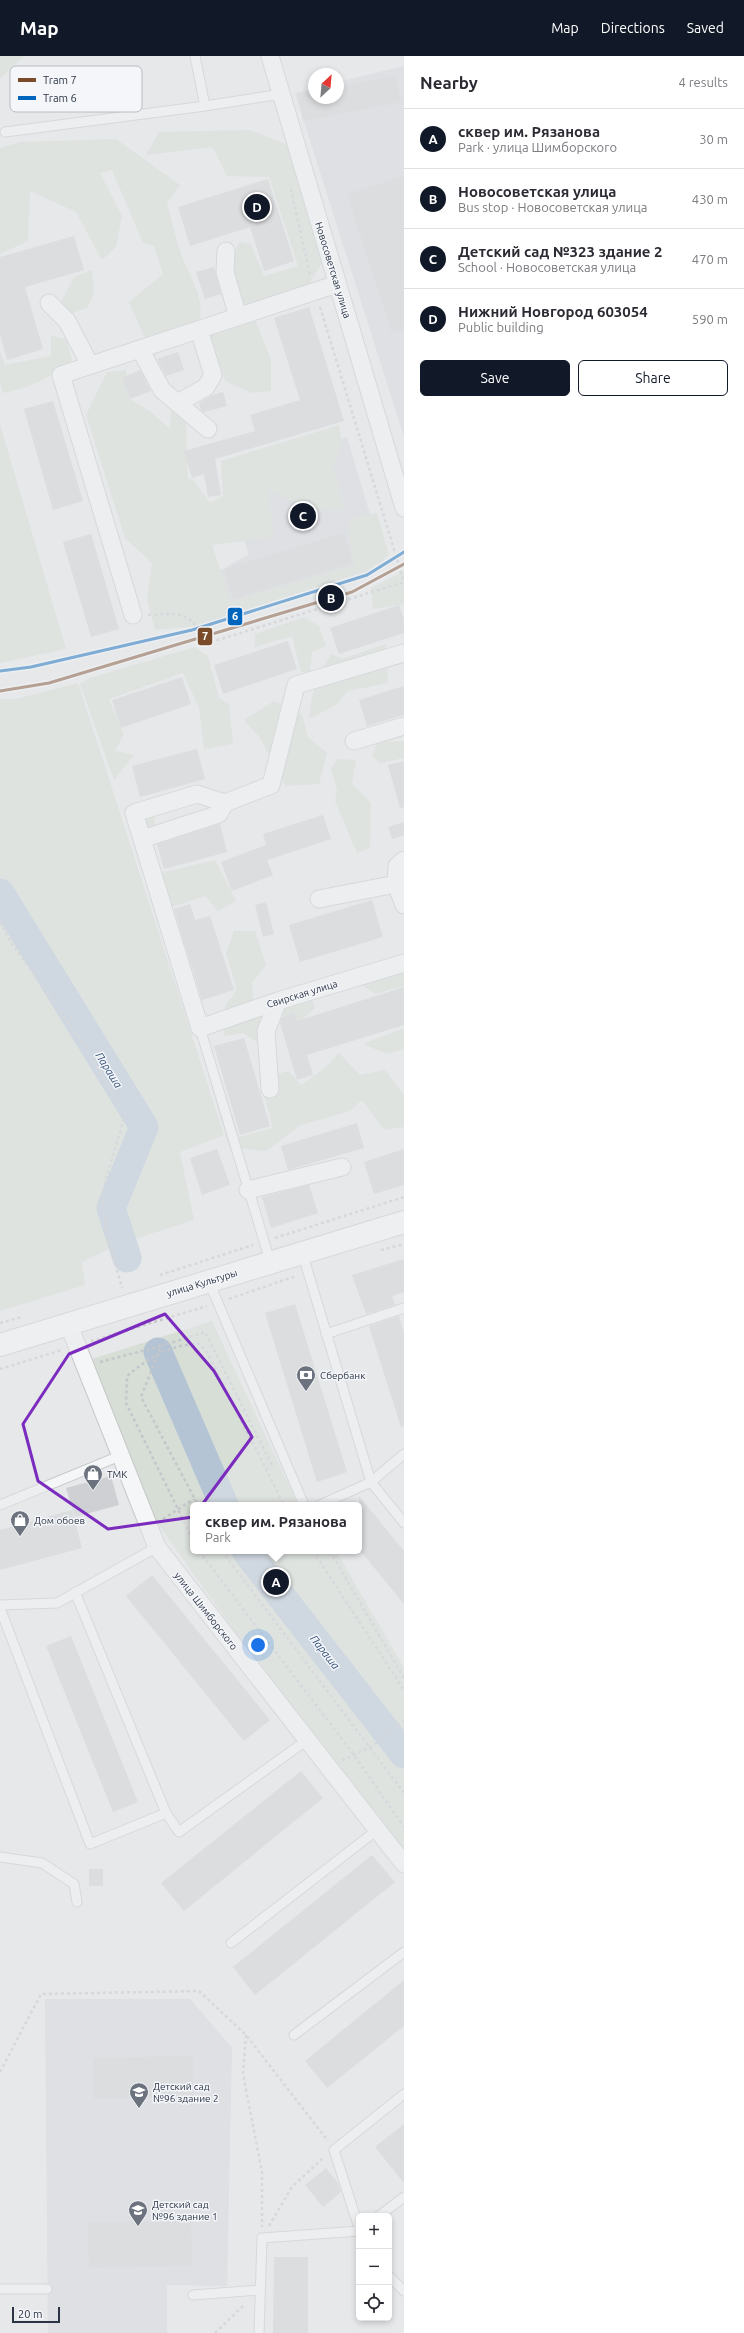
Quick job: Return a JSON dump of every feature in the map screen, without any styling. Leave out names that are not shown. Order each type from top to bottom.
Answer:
[{"type":"main road","name":"улица Культуры","points":[[0,1345],[68,1323],[209,1282],[266,1251],[302,1252],[404,1222]]},
{"type":"street","name":"Новосоветская улица","points":[[270,56],[404,508]]},
{"type":"street","points":[[226,251],[225,272],[238,317]]},
{"type":"street","points":[[133,615],[61,375],[338,284]]},
{"type":"street","points":[[49,303],[67,321],[90,365]]},
{"type":"street","points":[[178,403],[206,387],[213,375],[199,330]]},
{"type":"street","points":[[140,349],[162,390],[208,429]]},
{"type":"street","points":[[142,839],[218,814],[225,803],[271,785],[296,685],[404,652]]},
{"type":"street","points":[[354,741],[404,726]]},
{"type":"street","points":[[200,1028],[134,813],[196,794],[225,803]]},
{"type":"street","points":[[404,860],[398,866],[396,884],[404,905]]},
{"type":"street","points":[[319,900],[396,884]]},
{"type":"street","name":"Свирская улица","points":[[200,1028],[278,1001],[404,963]]},
{"type":"street","points":[[270,1089],[266,1031],[278,1001]]},
{"type":"street","points":[[248,1190],[342,1167]]},
{"type":"street","name":"улица Шимборского","points":[[68,1323],[122,1455],[157,1547],[404,1864]]},
{"type":"lane","points":[[195,56],[205,106]]},
{"type":"lane","points":[[5,132],[205,106],[281,94]]},
{"type":"lane","points":[[200,1028],[266,1251]]},
{"type":"lane","points":[[302,1252],[371,1482],[404,1523]]},
{"type":"lane","points":[[209,1282],[303,1502]]},
{"type":"lane","points":[[326,1334],[404,1308]]},
{"type":"lane","points":[[327,1502],[371,1482],[404,1454]]},
{"type":"lane","points":[[0,1505],[122,1455]]},
{"type":"lane","points":[[0,1605],[56,1603],[157,1547]]},
{"type":"lane","points":[[76,1592],[166,1814],[179,1832],[307,1740]]},
{"type":"lane","points":[[0,1608],[90,1844],[166,1814]]},
{"type":"lane","points":[[231,1943],[377,1830]]},
{"type":"lane","points":[[0,1857],[42,1864],[74,1884],[77,1902]]},
{"type":"lane","points":[[294,2035],[404,1952]]},
{"type":"lane","points":[[356,2219],[333,2149],[404,2094]]},
{"type":"lane","points":[[383,2213],[404,2197]]},
{"type":"lane","points":[[259,2333],[259,2290],[262,2238],[356,2232]]},
{"type":"lane","points":[[392,2279],[404,2291]]},
{"type":"lane","points":[[0,2289],[47,2289]]},
{"type":"lane","points":[[193,2295],[259,2290]]},
{"type":"path","points":[[133,615],[179,614],[190,618],[203,636],[218,640],[404,582],[315,292],[307,264],[290,185]]},
{"type":"path","points":[[0,922],[10,941],[83,1043],[125,1114],[102,1193],[107,1233],[122,1288]]},
{"type":"path","points":[[157,1276],[266,1251],[404,1198]]},
{"type":"path","points":[[374,1253],[404,1244]]},
{"type":"path","points":[[0,1370],[308,1273]]},
{"type":"path","points":[[114,1290],[129,1285]]},
{"type":"path","points":[[0,1323],[23,1316]]},
{"type":"path","points":[[86,1366],[161,1346],[205,1332],[274,1470]]},
{"type":"path","points":[[190,1534],[126,1403],[127,1376],[158,1352],[190,1344],[200,1344],[208,1354],[282,1502]]},
{"type":"path","points":[[161,1346],[141,1397],[196,1502]]},
{"type":"path","points":[[149,1527],[178,1511],[194,1498]]},
{"type":"path","points":[[201,1554],[354,1754],[404,1827]]},
{"type":"path","points":[[224,1554],[371,1746],[404,1793]]},
{"type":"path","points":[[315,1554],[404,1690]]},
{"type":"path","points":[[332,1554],[404,1678]]},
{"type":"path","points":[[327,1767],[371,1746],[404,1721]]},
{"type":"path","points":[[0,2072],[41,1994],[199,1991],[246,2035],[333,2149],[292,2187],[262,2238]]},
{"type":"path","points":[[246,2035],[244,2074],[262,2172],[262,2238]]},
{"type":"path","points":[[215,2333],[259,2290]]},
{"type":"highlighted area","points":[[165,1314],[214,1371],[252,1437],[193,1517],[108,1529],[38,1481],[23,1424],[69,1354]]},
{"type":"shaded area","points":[[0,56],[24,56],[14,66],[10,66],[10,69],[0,79]]},
{"type":"shaded area","points":[[404,66],[404,437],[295,93],[308,90],[308,104],[344,104],[344,81]]},
{"type":"shaded area","points":[[250,130],[287,145],[323,261],[306,289],[256,304],[237,303],[228,268],[239,242],[251,244],[264,276],[298,266],[269,177],[227,176],[213,147],[146,155],[159,132]]},
{"type":"shaded area","points":[[116,139],[180,185],[167,203],[179,248],[184,263],[196,287],[200,304],[201,314],[199,323],[146,341],[129,302],[163,274],[154,246],[143,243],[112,170],[100,173],[122,216],[116,247],[102,260],[76,212],[30,191],[28,241],[0,254],[0,148],[20,142]]},
{"type":"shaded area","points":[[92,270],[94,294],[87,308],[70,314],[61,302],[74,277]]},
{"type":"shaded area","points":[[255,320],[271,359],[271,391],[252,393],[225,381],[210,336],[236,323]]},
{"type":"shaded area","points":[[51,336],[66,339],[72,360],[57,372],[40,381],[3,393],[0,383],[0,351],[5,365],[51,356]]},
{"type":"shaded area","points":[[126,370],[129,398],[151,412],[170,429],[172,396],[185,394],[188,478],[195,482],[210,503],[223,496],[221,461],[339,425],[342,445],[333,465],[345,511],[307,509],[268,489],[274,537],[212,545],[231,601],[354,565],[347,527],[351,518],[377,513],[389,555],[368,571],[197,626],[155,630],[147,599],[152,563],[125,538],[86,415],[107,372]]},
{"type":"shaded area","points":[[0,424],[66,649],[0,663]]},
{"type":"shaded area","points":[[347,437],[384,562],[206,624],[193,586],[249,554],[222,479]]},
{"type":"shaded area","points":[[404,571],[404,609],[403,604],[373,609],[371,588]]},
{"type":"shaded area","points":[[304,617],[319,626],[326,646],[312,652],[310,672],[301,672],[292,636],[255,647],[255,634]]},
{"type":"shaded area","points":[[386,644],[388,683],[348,691],[336,705],[309,719],[315,685],[326,661],[332,654],[342,659]]},
{"type":"shaded area","points":[[195,647],[208,656],[219,698],[229,704],[233,744],[204,749],[199,708],[183,673],[109,699],[124,734],[115,751],[134,755],[114,780],[80,684],[90,678]]},
{"type":"shaded area","points":[[78,683],[224,1135],[180,1152],[194,1220],[125,1242],[113,1208],[147,1127],[0,890],[0,699],[16,699]]},
{"type":"shaded area","points":[[274,701],[302,714],[308,737],[327,753],[319,784],[286,786],[260,738],[244,720]]},
{"type":"shaded area","points":[[404,741],[404,758],[381,763],[372,757],[377,742]]},
{"type":"shaded area","points":[[337,759],[356,760],[352,784],[371,803],[370,848],[357,853],[335,801],[337,790],[331,769]]},
{"type":"shaded area","points":[[139,807],[155,817],[153,845],[160,873],[215,860],[236,901],[218,911],[205,896],[168,908],[173,967],[124,808]]},
{"type":"shaded area","points":[[0,899],[142,1128],[109,1207],[119,1244],[82,1262],[85,1285],[0,1311]]},
{"type":"shaded area","points":[[234,931],[255,931],[266,965],[252,983],[253,999],[311,997],[315,1008],[300,1021],[279,1014],[260,1044],[243,1033],[224,1036],[225,1006],[237,990],[226,953]]},
{"type":"shaded area","points":[[399,970],[404,974],[404,988],[403,986],[375,994],[358,982]]},
{"type":"shaded area","points":[[404,1028],[404,1049],[387,1054],[363,1044]]},
{"type":"shaded area","points":[[339,1053],[360,1075],[385,1070],[404,1095],[404,1127],[384,1130],[362,1100],[350,1111],[301,1125],[266,1151],[229,1147],[204,1060],[216,1065],[239,1137],[273,1128],[260,1079],[288,1071],[301,1085],[325,1068]]},
{"type":"shaded area","points":[[212,1321],[297,1502],[190,1502],[190,1554],[338,1554],[404,1668],[404,1848],[345,1776],[332,1757],[243,1643],[155,1520],[139,1486],[92,1359]]},
{"type":"shaded area","points":[[45,1999],[190,1999],[232,2048],[227,2286],[167,2285],[167,2333],[48,2333]]},
{"type":"building","points":[[396,75],[401,102],[303,121],[298,94],[308,92],[308,104],[344,104],[344,86]]},
{"type":"building","points":[[404,176],[404,329],[392,333],[347,194]]},
{"type":"building","points":[[268,179],[294,261],[264,271],[250,227],[190,246],[178,207]]},
{"type":"building","points":[[74,236],[84,270],[25,287],[43,349],[7,360],[0,334],[0,257]]},
{"type":"building","points":[[214,267],[221,294],[205,299],[196,272]]},
{"type":"building","points":[[309,307],[344,421],[215,459],[221,495],[208,497],[204,474],[192,478],[184,451],[255,431],[250,415],[300,400],[274,318]]},
{"type":"building","points":[[178,352],[184,370],[166,376],[157,359]]},
{"type":"building","points":[[140,370],[151,391],[130,399],[122,378]]},
{"type":"building","points":[[223,392],[227,406],[204,412],[201,410],[199,403],[212,395]]},
{"type":"building","points":[[53,401],[83,501],[53,510],[24,409]]},
{"type":"building","points":[[344,533],[353,563],[233,599],[224,569]]},
{"type":"building","points":[[91,534],[119,629],[91,637],[63,542]]},
{"type":"building","points":[[399,605],[404,619],[404,633],[339,654],[330,628]]},
{"type":"building","points":[[288,641],[297,669],[223,694],[214,665]]},
{"type":"building","points":[[182,677],[191,704],[121,728],[112,700]]},
{"type":"building","points":[[404,686],[404,715],[367,726],[359,700]]},
{"type":"building","points":[[197,749],[205,779],[140,797],[132,766]]},
{"type":"building","points":[[404,761],[404,807],[400,808],[388,765]]},
{"type":"building","points":[[323,815],[331,839],[267,860],[273,875],[232,891],[221,862],[266,845],[263,834]]},
{"type":"building","points":[[404,822],[404,835],[392,839],[388,827]]},
{"type":"building","points":[[220,824],[227,852],[164,869],[157,844]]},
{"type":"building","points":[[372,900],[383,937],[300,962],[289,925]]},
{"type":"building","points":[[266,902],[274,934],[263,937],[255,905]]},
{"type":"building","points":[[190,904],[195,920],[210,916],[234,990],[202,1000],[174,909]]},
{"type":"building","points":[[404,987],[404,1025],[307,1055],[313,1075],[297,1080],[280,1023],[282,1017],[294,1013],[297,1021]]},
{"type":"building","points":[[244,1038],[270,1126],[240,1135],[214,1046]]},
{"type":"building","points":[[357,1123],[364,1148],[288,1170],[281,1146]]},
{"type":"building","points":[[217,1149],[230,1185],[202,1195],[190,1158]]},
{"type":"building","points":[[404,1149],[404,1185],[374,1194],[364,1162]]},
{"type":"building","points":[[309,1185],[318,1213],[271,1228],[262,1197]]},
{"type":"building","points":[[404,1259],[404,1292],[392,1296],[395,1305],[366,1314],[352,1275]]},
{"type":"building","points":[[295,1304],[347,1472],[317,1482],[265,1313]]},
{"type":"building","points":[[399,1316],[404,1333],[404,1426],[401,1427],[369,1326]]},
{"type":"building","points":[[111,1476],[119,1505],[75,1517],[66,1488]]},
{"type":"building","points":[[359,1496],[404,1551],[404,1604],[362,1553],[362,1502],[359,1502]]},
{"type":"building","points":[[72,1510],[82,1548],[0,1570],[0,1530]]},
{"type":"building","points":[[152,1575],[270,1720],[244,1741],[126,1596]]},
{"type":"building","points":[[71,1636],[138,1802],[113,1812],[46,1646]]},
{"type":"building","points":[[301,1771],[323,1798],[184,1911],[161,1883]]},
{"type":"building","points":[[372,1855],[395,1882],[255,1995],[233,1967]]},
{"type":"building","points":[[89,1869],[103,1869],[103,1886],[89,1886]]},
{"type":"building","points":[[404,1980],[404,2026],[327,2088],[305,2061]]},
{"type":"building","points":[[193,2056],[193,2097],[94,2099],[93,2058]]},
{"type":"building","points":[[404,2124],[404,2183],[375,2147]]},
{"type":"building","points":[[326,2168],[338,2183],[341,2192],[323,2207],[305,2185]]},
{"type":"building","points":[[191,2221],[192,2266],[89,2268],[88,2222]]},
{"type":"building","points":[[274,2257],[308,2257],[308,2333],[273,2333]]},
{"type":"waterway","name":"Параша","points":[[0,893],[144,1127],[111,1208],[127,1258]]},
{"type":"waterway","name":"Параша","points":[[158,1352],[223,1502]]},
{"type":"waterway","name":"Параша","points":[[248,1554],[404,1754]]},
{"type":"tram line","name":"6","points":[[0,671],[31,667],[192,630],[367,575],[404,552]]},
{"type":"tram line","name":"7","points":[[0,691],[49,683],[352,592],[404,564]]},
{"type":"place","name":"Нижний Новгород 603054","points":[[257,207]]},
{"type":"place","name":"Детский сад №323 здание 2","points":[[303,516]]},
{"type":"place","name":"Новосоветская улица","points":[[331,598]]},
{"type":"place","name":"Сбербанк","points":[[306,1392]]},
{"type":"place","name":"ТМК","points":[[93,1491]]},
{"type":"place","name":"Дом обоев","points":[[20,1537]]},
{"type":"place","name":"сквер им. Рязанова","points":[[276,1582]]},
{"type":"place","name":"Детский сад №96 здание 2","points":[[139,2109]]},
{"type":"place","name":"Детский сад №96 здание 1","points":[[138,2227]]}]
